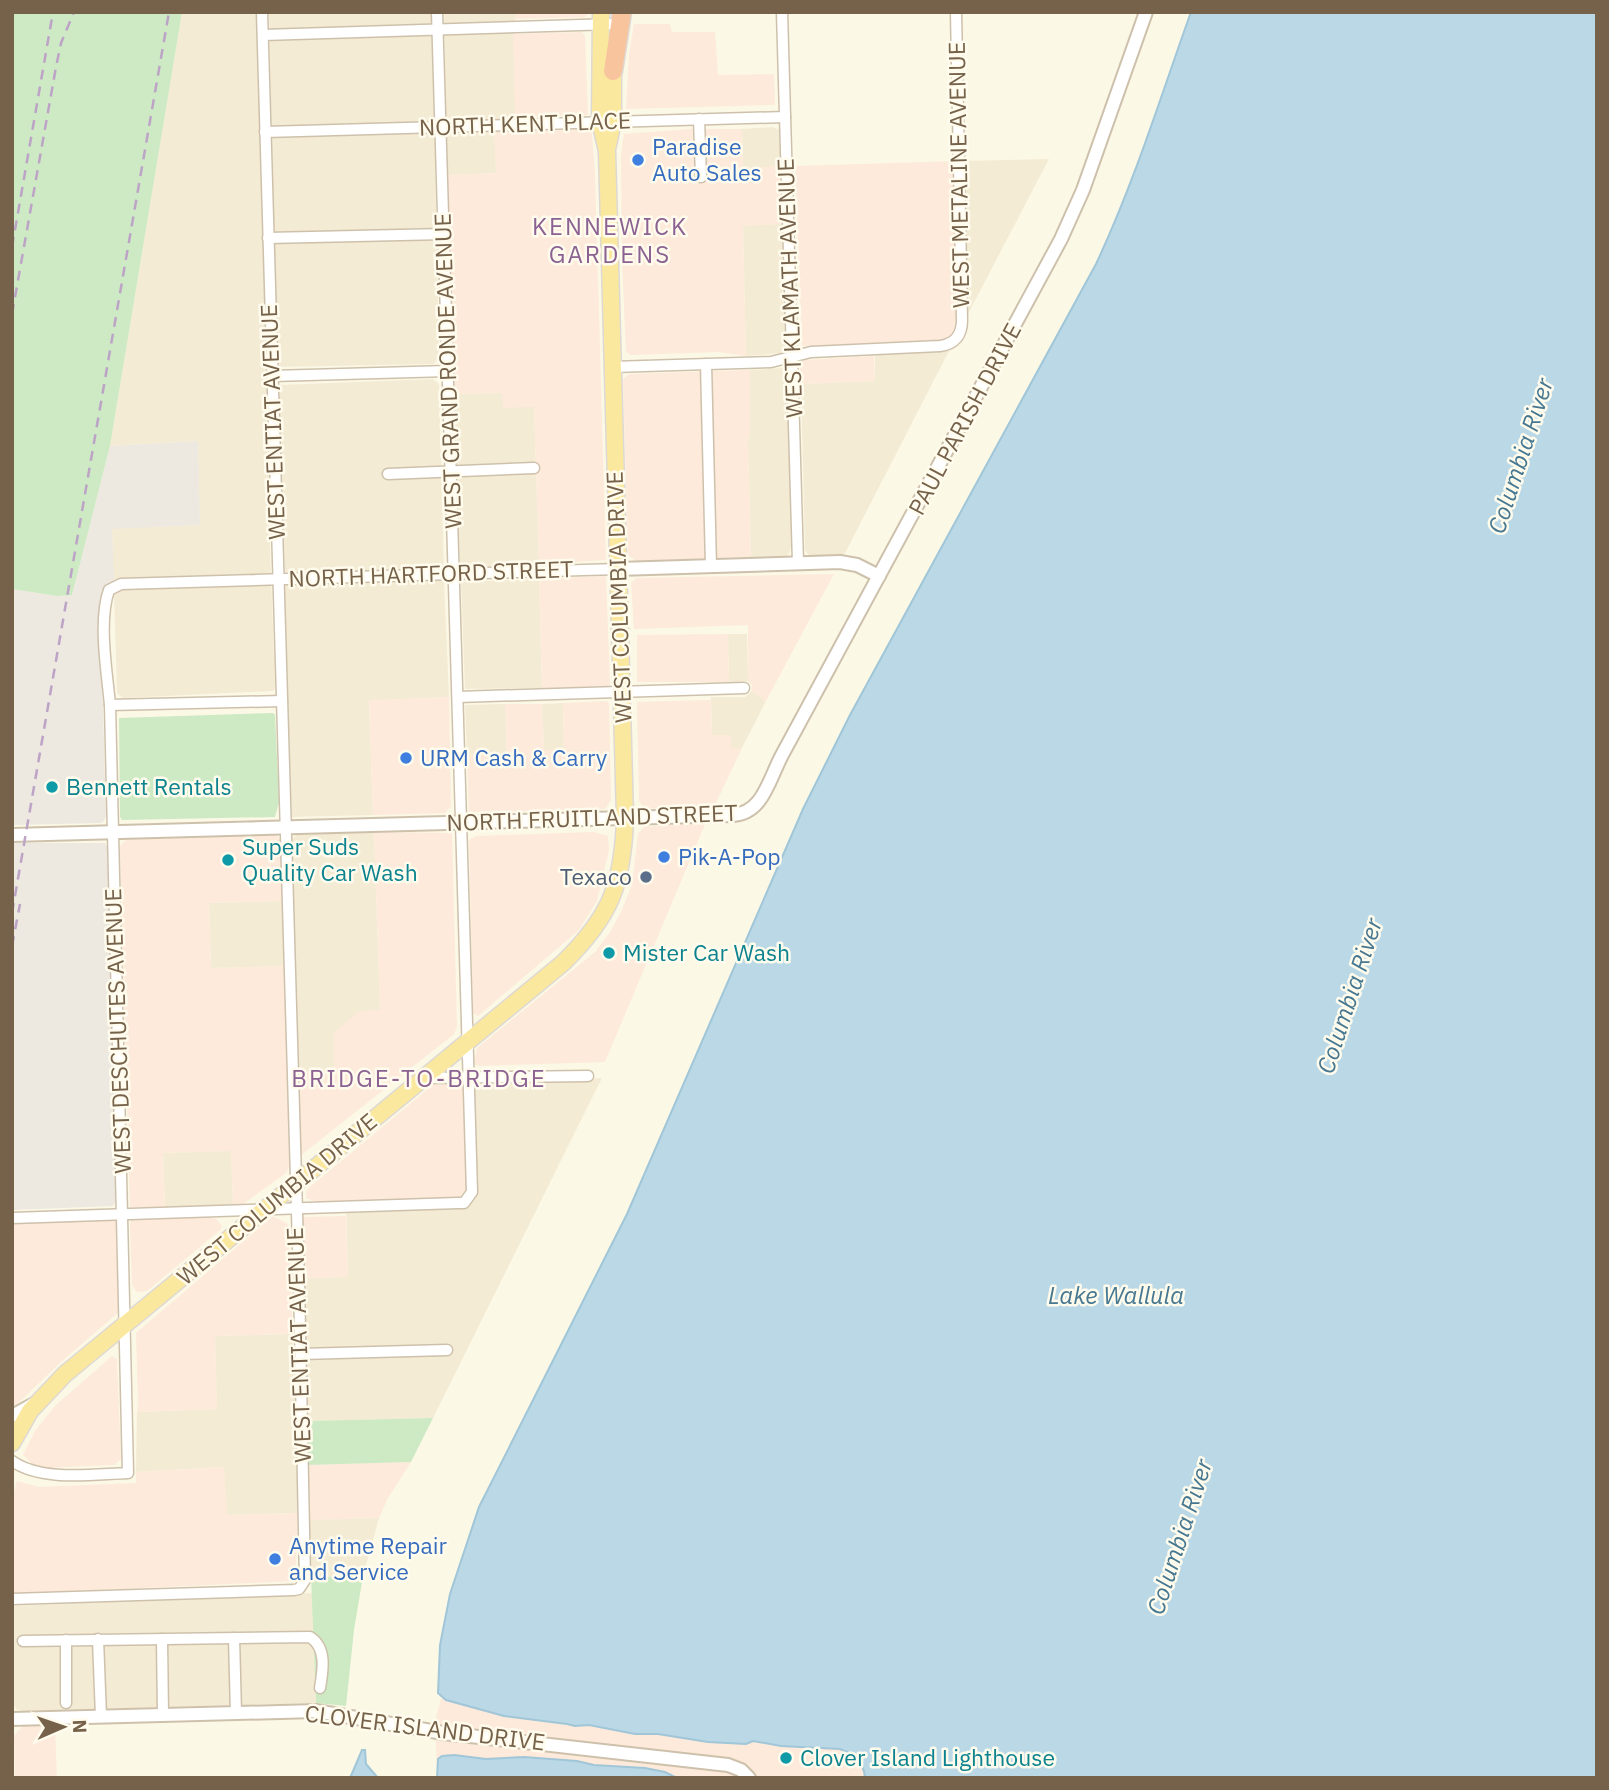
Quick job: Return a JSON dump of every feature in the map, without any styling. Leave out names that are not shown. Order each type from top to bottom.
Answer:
[{"type":"highway","points":[[610,17],[613,71]]},
{"type":"main road","name":"WEST COLUMBIA DRIVE","points":[[12,1443],[40,1399],[65,1374],[563,963],[595,927],[618,882],[625,818],[606,121],[610,17]]},
{"type":"main road","name":"WEST COLUMBIA DRIVE","points":[[606,121],[613,71]]},
{"type":"street","name":"WEST ENTIAT AVENUE","points":[[12,1599],[293,1590],[302,1586],[305,1573],[262,12]]},
{"type":"street","name":"WEST GRAND RONDE AVENUE","points":[[295,1210],[464,1203],[472,1192],[438,12]]},
{"type":"street","name":"WEST KLAMATH AVENUE","points":[[782,12],[798,563]]},
{"type":"street","name":"WEST METALINE AVENUE","points":[[792,357],[811,352],[940,346],[958,338],[962,328],[962,312],[956,12]]},
{"type":"street","name":"PAUL PARISH DRIVE","points":[[751,811],[760,800],[1022,314],[1073,213],[1146,12]]},
{"type":"street","points":[[262,35],[438,29],[610,17]]},
{"type":"street","name":"NORTH KENT PLACE","points":[[265,132],[785,117]]},
{"type":"street","points":[[699,119],[701,177]]},
{"type":"street","points":[[268,238],[444,234]]},
{"type":"street","points":[[612,367],[771,362],[792,357]]},
{"type":"street","points":[[706,364],[711,566]]},
{"type":"street","points":[[272,376],[447,371]]},
{"type":"street","points":[[388,474],[534,468]]},
{"type":"street","name":"NORTH HARTFORD STREET","points":[[109,590],[121,584],[845,562],[879,576]]},
{"type":"street","name":"WEST DESCHUTES AVENUE","points":[[12,1461],[41,1474],[128,1473],[110,705],[105,607],[109,590]]},
{"type":"street","points":[[458,697],[744,688]]},
{"type":"street","points":[[110,705],[282,701]]},
{"type":"street","name":"NORTH FRUITLAND STREET","points":[[12,835],[738,815],[751,811]]},
{"type":"street","points":[[423,1078],[588,1076]]},
{"type":"street","points":[[12,1218],[295,1210]]},
{"type":"street","points":[[301,1354],[447,1350]]},
{"type":"street","points":[[12,1416],[40,1399]]},
{"type":"street","points":[[23,1641],[310,1637],[317,1643],[322,1656],[320,1688]]},
{"type":"street","points":[[234,1638],[236,1713]]},
{"type":"street","points":[[98,1639],[101,1717]]},
{"type":"street","points":[[162,1639],[163,1715]]},
{"type":"street","points":[[66,1640],[66,1703]]},
{"type":"street","name":"CLOVER ISLAND DRIVE","points":[[12,1719],[322,1711],[443,1733],[728,1765],[741,1770],[749,1778]]},
{"type":"shaded area","points":[[182,12],[256,12],[275,686],[274,691],[123,698],[117,693],[112,528],[200,525],[197,441],[110,446]]},
{"type":"shaded area","points":[[269,12],[432,12],[439,357],[434,364],[277,367]]},
{"type":"shaded area","points":[[444,12],[515,12],[515,117],[494,119],[496,173],[447,175]]},
{"type":"shaded area","points":[[515,12],[588,12],[585,17],[515,19]]},
{"type":"shaded area","points":[[634,24],[670,24],[672,32],[715,32],[718,75],[774,74],[775,105],[626,109],[629,54]]},
{"type":"shaded area","points":[[582,32],[585,36],[588,115],[515,117],[513,34]]},
{"type":"shaded area","points":[[773,127],[779,130],[781,166],[743,169],[742,129]]},
{"type":"shaded area","points":[[690,129],[742,129],[743,168],[781,166],[782,224],[743,226],[746,356],[719,352],[631,355],[626,352],[621,155],[624,134]]},
{"type":"shaded area","points":[[582,130],[592,134],[595,174],[606,560],[539,564],[534,407],[503,408],[502,393],[455,394],[447,175],[496,173],[494,132]]},
{"type":"shaded area","points":[[1049,159],[968,314],[964,161]]},
{"type":"shaded area","points":[[959,161],[960,320],[954,336],[941,343],[802,346],[795,166]]},
{"type":"shaded area","points":[[782,224],[785,346],[782,353],[746,356],[743,225]]},
{"type":"shaded area","points":[[949,351],[844,555],[810,556],[805,549],[801,384],[875,381],[875,356],[882,353]]},
{"type":"shaded area","points":[[874,356],[875,381],[801,384],[800,363],[804,360]]},
{"type":"shaded area","points":[[782,368],[787,373],[792,543],[786,556],[751,557],[748,439],[750,370]]},
{"type":"shaded area","points":[[750,370],[748,439],[751,557],[636,561],[628,555],[623,379],[629,374]]},
{"type":"shaded area","points":[[433,379],[439,384],[442,572],[285,572],[279,385]]},
{"type":"shaded area","points":[[502,393],[534,407],[539,564],[460,567],[455,394]]},
{"type":"shaded area","points":[[198,441],[200,525],[112,529],[114,581],[100,600],[104,821],[12,825],[12,589],[57,596],[72,595],[110,446]]},
{"type":"shaded area","points":[[834,574],[766,701],[752,691],[752,685],[748,681],[748,625],[634,629],[631,583],[636,578]]},
{"type":"shaded area","points":[[606,576],[610,684],[542,688],[539,579]]},
{"type":"shaded area","points":[[539,579],[542,688],[465,689],[461,582]]},
{"type":"shaded area","points":[[444,581],[449,697],[369,701],[373,815],[292,817],[284,589],[288,582]]},
{"type":"shaded area","points":[[728,634],[747,634],[748,681],[729,682]]},
{"type":"shaded area","points":[[728,634],[729,682],[637,682],[637,635]]},
{"type":"shaded area","points":[[752,691],[766,701],[742,748],[731,748],[712,735],[711,697],[745,697]]},
{"type":"shaded area","points":[[449,697],[451,806],[445,813],[373,815],[369,700]]},
{"type":"shaded area","points":[[711,700],[712,735],[731,735],[731,748],[742,748],[715,805],[645,809],[639,801],[637,702]]},
{"type":"shaded area","points":[[563,703],[564,750],[544,751],[542,704]]},
{"type":"shaded area","points":[[563,703],[609,703],[611,800],[605,809],[469,812],[467,755],[507,753],[505,704],[542,704],[544,750],[564,750]]},
{"type":"shaded area","points":[[505,704],[507,753],[467,755],[465,705]]},
{"type":"shaded area","points":[[706,822],[605,1062],[474,1064],[477,1048],[595,952],[610,932],[632,885],[638,834],[644,827]]},
{"type":"shaded area","points":[[374,832],[380,1010],[335,1071],[295,1072],[293,838],[297,835]]},
{"type":"shaded area","points":[[374,832],[452,833],[457,1027],[454,1034],[300,1156],[295,1072],[334,1070],[334,1032],[360,1011],[380,1010]]},
{"type":"shaded area","points":[[594,832],[608,836],[609,850],[597,901],[579,930],[478,1016],[473,1013],[469,840],[476,836]]},
{"type":"shaded area","points":[[276,835],[280,839],[283,901],[209,903],[211,968],[285,966],[289,1167],[286,1173],[243,1204],[233,1205],[231,1151],[163,1153],[165,1207],[130,1207],[120,846],[127,839]]},
{"type":"shaded area","points":[[12,843],[105,843],[107,846],[118,1198],[113,1206],[12,1210]]},
{"type":"shaded area","points":[[283,901],[285,966],[211,968],[209,903]]},
{"type":"shaded area","points":[[602,1078],[433,1418],[306,1421],[304,1278],[348,1277],[346,1204],[466,1082]]},
{"type":"shaded area","points":[[466,1082],[471,1201],[325,1205],[306,1198],[310,1187],[433,1085]]},
{"type":"shaded area","points":[[231,1151],[233,1205],[165,1207],[163,1153]]},
{"type":"shaded area","points":[[273,1216],[288,1224],[293,1334],[215,1336],[217,1409],[137,1412],[136,1333]]},
{"type":"shaded area","points":[[346,1216],[348,1277],[304,1278],[302,1217]]},
{"type":"shaded area","points":[[135,1217],[208,1217],[216,1219],[222,1226],[147,1291],[137,1292],[132,1285],[130,1225]]},
{"type":"shaded area","points":[[116,1219],[119,1223],[120,1311],[12,1409],[12,1224]]},
{"type":"shaded area","points":[[293,1334],[298,1513],[226,1515],[223,1467],[136,1472],[137,1412],[217,1409],[215,1336]]},
{"type":"shaded area","points":[[112,1356],[117,1359],[121,1459],[114,1465],[42,1468],[31,1463],[23,1455],[35,1431],[55,1406]]},
{"type":"shaded area","points":[[411,1462],[388,1498],[379,1518],[310,1520],[307,1465]]},
{"type":"shaded area","points":[[224,1467],[227,1515],[298,1513],[295,1581],[14,1594],[12,1498],[17,1481],[39,1487],[136,1483],[136,1472]]},
{"type":"shaded area","points":[[379,1518],[363,1576],[311,1577],[309,1520]]},
{"type":"shaded area","points":[[312,1593],[316,1703],[23,1711],[16,1709],[13,1703],[12,1606]]},
{"type":"shaded area","points":[[441,1698],[492,1712],[635,1734],[658,1734],[708,1742],[746,1744],[753,1741],[781,1746],[840,1749],[862,1763],[865,1778],[675,1778],[645,1768],[524,1757],[486,1759],[454,1755],[438,1759],[437,1769],[435,1722]]},
{"type":"shaded area","points":[[23,1726],[55,1726],[57,1778],[15,1778],[14,1736]]},
{"type":"green space","points":[[12,12],[182,12],[110,446],[72,595],[57,596],[12,589]]},
{"type":"green space","points":[[273,713],[279,802],[275,817],[122,820],[119,718]]},
{"type":"green space","points":[[433,1418],[411,1462],[307,1465],[306,1421]]},
{"type":"green space","points":[[363,1576],[346,1706],[316,1703],[311,1577]]},
{"type":"water","name":"Lake Wallula","points":[[1191,12],[1597,12],[1597,1778],[865,1778],[858,1760],[840,1749],[781,1746],[753,1741],[746,1744],[708,1742],[658,1734],[635,1734],[589,1725],[575,1726],[504,1716],[446,1700],[438,1693],[440,1645],[450,1594],[479,1507],[627,1214],[803,809],[850,715],[1096,264],[1135,170]]},
{"type":"water","points":[[362,1750],[365,1750],[366,1764],[378,1778],[350,1778]]},
{"type":"water","points":[[454,1755],[486,1759],[524,1757],[577,1761],[594,1765],[645,1768],[675,1777],[437,1778],[438,1759]]},
{"type":"railway","points":[[12,16],[14,12]]},
{"type":"railway","points":[[12,247],[53,12]]},
{"type":"railway","points":[[12,314],[56,67],[61,43],[74,12]]},
{"type":"railway","points":[[12,913],[169,12]]},
{"type":"railway","points":[[12,946],[20,904]]},
{"type":"place","name":"Paradise Auto Sales","points":[[638,160]]},
{"type":"place","name":"URM Cash & Carry","points":[[406,758]]},
{"type":"place","name":"Bennett Rentals","points":[[52,787]]},
{"type":"place","name":"Pik-A-Pop","points":[[664,857]]},
{"type":"place","name":"Super Suds Quality Car Wash","points":[[228,860]]},
{"type":"place","name":"Texaco","points":[[646,877]]},
{"type":"place","name":"Mister Car Wash","points":[[609,953]]},
{"type":"place","name":"Anytime Repair and Service","points":[[275,1559]]},
{"type":"place","name":"Clover Island Lighthouse","points":[[786,1758]]},
{"type":"district","name":"KENNEWICK GARDENS","points":[[610,241]]},
{"type":"district","name":"BRIDGE-TO-BRIDGE","points":[[419,1079]]},
{"type":"water label","name":"Columbia River","points":[[1521,456]]},
{"type":"water label","name":"Columbia River","points":[[1350,996]]},
{"type":"water label","name":"Columbia River","points":[[1180,1537]]}]
